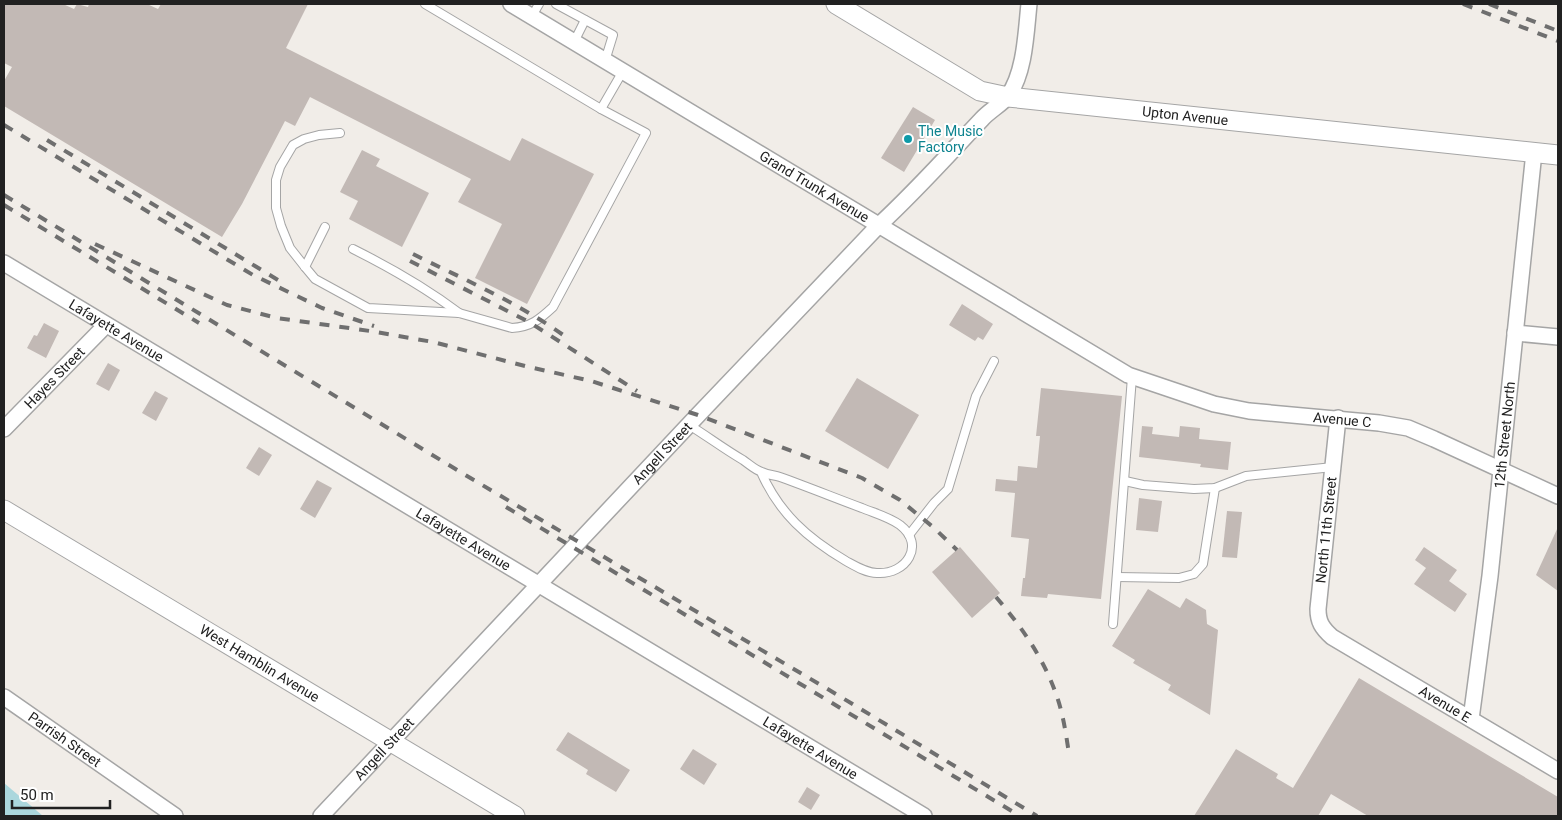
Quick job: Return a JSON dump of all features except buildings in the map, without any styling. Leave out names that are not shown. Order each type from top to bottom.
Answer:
[{"type":"street","name":"Grand Trunk Avenue","points":[[511,4],[536,10],[574,42],[1117,369]]},
{"type":"street","name":"Upton Avenue","points":[[836,4],[980,91],[1008,97],[1558,154]]},
{"type":"street","points":[[1008,97],[1018,75],[1029,4]]},
{"type":"street","name":"Angell Street","points":[[321,816],[878,226],[909,197],[989,111],[1008,97]]},
{"type":"street","name":"12th Street North","points":[[1471,718],[1490,576],[1534,152]]},
{"type":"street","name":"Lafayette Avenue","points":[[4,263],[538,585],[706,684],[899,810],[924,816]]},
{"type":"street","name":"Hayes Street","points":[[4,429],[106,325]]},
{"type":"street","points":[[1515,333],[1558,337]]},
{"type":"street","name":"Avenue C","points":[[1117,369],[1132,377],[1214,404],[1240,409],[1338,418],[1408,428],[1500,468],[1558,496]]},
{"type":"street","name":"North 11th Street","points":[[1332,636],[1323,629],[1318,620],[1318,609],[1338,418]]},
{"type":"street","name":"West Hamblin Avenue","points":[[4,510],[514,816]]},
{"type":"street","name":"Avenue E","points":[[1332,636],[1558,771]]},
{"type":"street","name":"Parrish Street","points":[[4,697],[175,816]]},
{"type":"lane","points":[[340,133],[319,135],[304,139],[293,145],[280,167],[276,180],[276,208],[281,226],[290,248],[315,279],[368,308],[460,314],[512,328],[533,324],[553,307],[646,133],[601,109],[425,4]]},
{"type":"lane","points":[[556,4],[613,35],[605,61]]},
{"type":"lane","points":[[574,42],[585,20]]},
{"type":"lane","points":[[601,109],[623,71]]},
{"type":"lane","points":[[305,267],[325,227]]},
{"type":"lane","points":[[354,249],[430,291],[460,314]]},
{"type":"lane","points":[[909,535],[934,503],[948,489],[976,396],[994,361]]},
{"type":"lane","points":[[1113,624],[1132,377]]},
{"type":"lane","points":[[689,425],[761,472],[780,477],[887,518],[900,525],[909,535],[912,547],[910,558],[901,568],[891,573],[876,574],[857,567],[832,553],[806,534],[791,519],[770,492],[761,472]]},
{"type":"lane","points":[[1125,481],[1143,485],[1194,490],[1215,488],[1246,476],[1333,467]]},
{"type":"lane","points":[[1117,576],[1179,578],[1194,574],[1203,564],[1215,488]]},
{"type":"water","points":[[4,783],[43,816],[4,816]]},
{"type":"railway","points":[[1463,4],[1558,41]]},
{"type":"railway","points":[[1489,4],[1558,31]]},
{"type":"railway","points":[[4,125],[253,275],[322,308],[374,326]]},
{"type":"railway","points":[[47,140],[283,283]]},
{"type":"railway","points":[[4,195],[467,476],[836,694],[1037,816]]},
{"type":"railway","points":[[4,205],[199,323]]},
{"type":"railway","points":[[95,244],[227,305],[277,318],[433,342],[591,381],[698,415],[862,478],[900,500],[957,550]]},
{"type":"railway","points":[[413,254],[530,313],[566,337]]},
{"type":"railway","points":[[410,261],[529,322],[637,391]]},
{"type":"railway","points":[[506,507],[1020,816]]},
{"type":"railway","points":[[996,597],[1023,631],[1045,667],[1061,709],[1069,754]]},
{"type":"place","name":"The Music Factory","points":[[908,139]]}]
